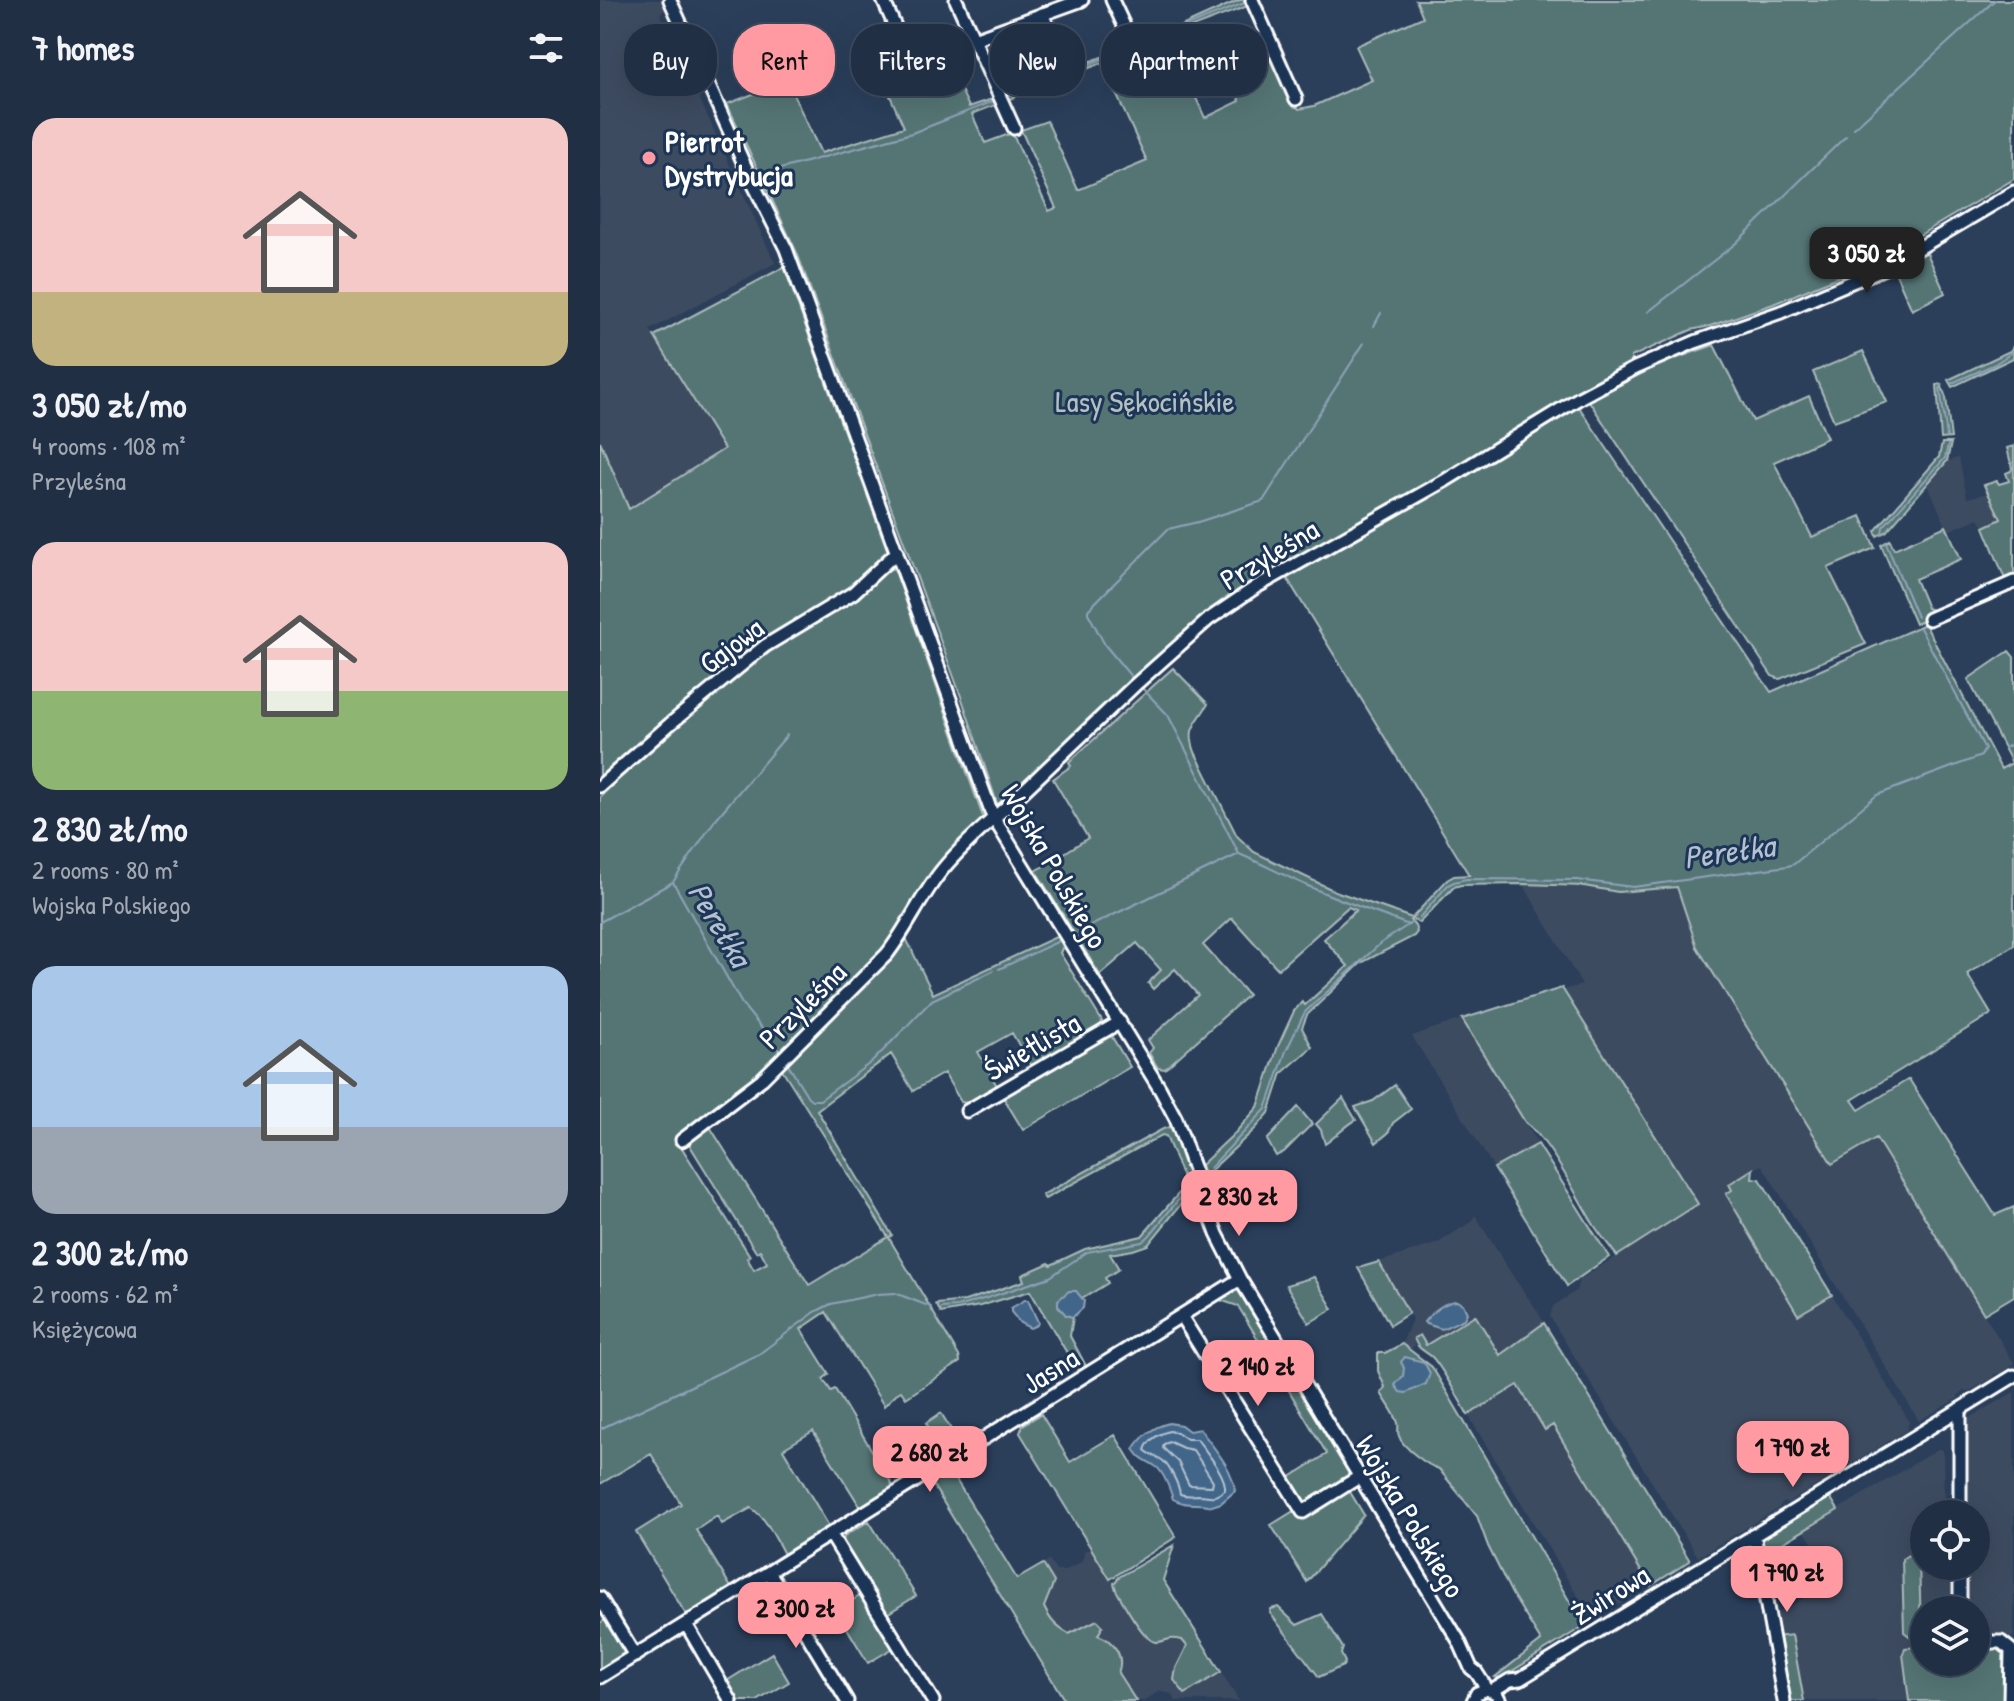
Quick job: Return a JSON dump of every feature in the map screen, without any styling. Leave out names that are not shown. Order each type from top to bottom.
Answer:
[{"type":"street","name":"Wojska Polskiego","points":[[670,0],[786,249],[993,817],[1176,1119],[1217,1234],[1240,1279],[1459,1641],[1488,1696]]},
{"type":"street","points":[[883,0],[894,24]]},
{"type":"street","points":[[956,0],[967,24]]},
{"type":"street","points":[[1014,128],[974,39],[1082,0]]},
{"type":"street","points":[[1112,0],[1123,24]]},
{"type":"street","points":[[1252,0],[1296,99]]},
{"type":"street","points":[[1042,14],[1047,24]]},
{"type":"street","name":"Przyleśna","points":[[682,1140],[762,1079],[887,954],[940,873],[993,817],[1209,619],[1256,587],[1446,480],[1581,397],[1635,368],[1887,267],[2014,192]]},
{"type":"street","name":"Gajowa","points":[[600,786],[765,646],[853,593],[897,552]]},
{"type":"street","points":[[1929,619],[2014,582]]},
{"type":"street","name":"Świetlista","points":[[967,1111],[1120,1022]]},
{"type":"street","name":"Jasna","points":[[600,1677],[1240,1279]]},
{"type":"street","points":[[1181,1316],[1303,1512],[1359,1477]]},
{"type":"street","name":"Żwirowa","points":[[1488,1696],[2014,1376]]},
{"type":"street","points":[[1960,1409],[1960,1500]]},
{"type":"street","points":[[1754,1534],[1784,1701]]},
{"type":"street","points":[[831,1535],[933,1701]]},
{"type":"street","points":[[770,1573],[847,1701]]},
{"type":"street","points":[[600,1598],[635,1656]]},
{"type":"street","points":[[686,1624],[731,1701]]},
{"type":"street","points":[[1990,1642],[2001,1642],[2011,1650],[2010,1701]]},
{"type":"shaded area","points":[[600,0],[662,0],[667,9],[660,13],[665,24],[624,24],[624,96],[698,96],[775,263],[650,330],[725,449],[629,509],[600,441]]},
{"type":"shaded area","points":[[1959,458],[1967,498],[1989,493],[2001,520],[1984,527],[1979,518],[1948,531],[1928,485],[1947,461]]},
{"type":"shaded area","points":[[1523,884],[1584,886],[1618,892],[1677,887],[1697,947],[1833,1164],[1876,1138],[2014,1363],[1919,1421],[1762,1165],[1753,1169],[1729,1184],[1732,1190],[1727,1194],[1798,1314],[1832,1295],[1909,1421],[1907,1430],[1698,1557],[1550,1317],[1553,1306],[1576,1291],[1579,1280],[1698,1204],[1563,990],[1582,985]]},
{"type":"shaded area","points":[[1462,1019],[1538,1144],[1494,1168],[1412,1036]]},
{"type":"shaded area","points":[[1475,1215],[1544,1323],[1500,1355],[1425,1345],[1420,1335],[1414,1338],[1415,1344],[1411,1350],[1402,1344],[1412,1319],[1379,1262],[1438,1243],[1471,1222]]},
{"type":"shaded area","points":[[1518,1385],[1545,1429],[1553,1425],[1650,1586],[1593,1621],[1468,1415]]},
{"type":"shaded area","points":[[2014,1392],[2014,1637],[1990,1637],[1990,1596],[1965,1596],[1965,1580],[1990,1580],[1990,1500],[1964,1500],[1965,1421]]},
{"type":"shaded area","points":[[1938,1449],[1943,1450],[1944,1500],[1910,1500],[1910,1580],[1957,1580],[1957,1596],[1910,1596],[1910,1676],[1920,1676],[1920,1701],[1787,1701],[1771,1617],[1835,1580],[1804,1530]]},
{"type":"shaded area","points":[[1091,1548],[1116,1590],[1156,1642],[1172,1637],[1182,1640],[1187,1646],[1176,1668],[1185,1694],[1221,1672],[1239,1701],[1176,1701],[1172,1694],[1159,1691],[1144,1701],[1136,1701],[1118,1673],[1120,1667],[1060,1629],[1050,1619],[1044,1607],[1054,1582],[1043,1564],[1049,1560],[1056,1571],[1065,1571],[1081,1562],[1083,1552]]},
{"type":"green space","name":"Lasy Sękocińskie","points":[[1239,0],[1246,0],[1248,6],[1200,24],[1186,24]]},
{"type":"green space","name":"Lasy Sękocińskie","points":[[1416,0],[2014,0],[2014,179],[1876,261],[1773,304],[1691,330],[1631,357],[1633,364],[1219,603],[1089,718],[1000,805],[797,253],[727,104],[748,96],[794,96],[821,153],[904,127],[890,96],[964,96],[969,107],[995,98],[998,104],[972,114],[985,143],[1012,133],[1049,211],[1056,208],[1021,130],[1047,121],[1078,190],[1147,161],[1117,96],[1195,96],[1205,118],[1240,101],[1238,96],[1267,96],[1267,61],[1272,59],[1291,101],[1299,109],[1314,106],[1372,80],[1356,46],[1423,17]]},
{"type":"green space","name":"Lasy Sękocińskie","points":[[1101,57],[1101,63],[1085,70],[1085,63]]},
{"type":"green space","points":[[1926,251],[1945,293],[1912,310],[1895,272]]},
{"type":"green space","points":[[784,267],[888,552],[843,594],[791,626],[600,779],[600,441],[629,509],[724,449],[654,336]]},
{"type":"green space","points":[[1714,345],[1753,421],[1809,396],[1827,438],[1774,462],[1812,537],[1861,516],[1875,548],[1828,568],[1866,644],[1780,679],[1772,676],[1589,401],[1660,364]]},
{"type":"green space","points":[[2014,345],[2013,358],[1952,387],[1948,380],[2010,351]]},
{"type":"green space","points":[[1863,351],[1887,402],[1834,421],[1813,372]]},
{"type":"green space","points":[[1941,384],[1951,438],[1941,439],[1937,385]]},
{"type":"green space","points":[[1579,407],[1771,692],[1925,624],[2001,769],[2012,763],[1968,679],[2009,651],[2014,657],[2014,945],[1967,974],[1991,1014],[1852,1100],[1859,1110],[1909,1079],[1995,1215],[2014,1207],[2014,1296],[1984,1314],[1876,1138],[1832,1164],[1697,947],[1677,887],[1618,892],[1584,886],[1523,884],[1454,887],[1419,923],[1410,920],[1417,932],[1414,936],[1361,963],[1307,1015],[1302,1028],[1312,1047],[1282,1073],[1269,1113],[1205,1176],[1201,1165],[1258,1107],[1278,1046],[1294,1011],[1302,1002],[1305,1005],[1348,966],[1324,939],[1356,910],[1348,907],[1278,969],[1232,918],[1203,945],[1248,995],[1165,1069],[1158,1068],[1149,1053],[1153,1048],[1148,1040],[1198,995],[1175,969],[1153,989],[1148,983],[1161,970],[1137,943],[1100,975],[1036,871],[1088,838],[1053,779],[1071,766],[1069,762],[1173,668],[1208,704],[1192,731],[1192,744],[1237,836],[1254,852],[1335,891],[1412,918],[1447,880],[1469,875],[1287,578],[1455,483]]},
{"type":"green space","points":[[1942,443],[1951,443],[1947,461],[1886,532],[1877,536],[1875,531],[1939,457]]},
{"type":"green space","points":[[2014,446],[2014,576],[2005,579],[1984,527],[2001,519],[1984,485],[2009,481],[2006,473],[2012,468],[2007,448]]},
{"type":"green space","points":[[1946,526],[1961,559],[1915,579],[1927,608],[1935,611],[1923,615],[1924,620],[1915,624],[1881,545],[1890,540],[1894,549]]},
{"type":"green space","points":[[894,568],[984,820],[885,951],[761,1077],[675,1144],[682,1148],[750,1256],[747,1258],[754,1270],[767,1263],[760,1250],[756,1252],[689,1144],[690,1137],[707,1122],[809,1285],[888,1237],[780,1066],[822,1023],[832,1018],[832,1012],[879,964],[885,966],[891,961],[889,956],[905,936],[933,994],[1058,936],[1063,946],[1060,953],[1102,1021],[1031,1066],[1012,1033],[978,1052],[997,1086],[968,1103],[961,1102],[944,1073],[913,1091],[891,1054],[817,1110],[892,1235],[889,1238],[960,1362],[906,1398],[901,1391],[884,1406],[826,1312],[801,1329],[829,1374],[823,1379],[831,1391],[835,1389],[892,1484],[891,1489],[861,1508],[813,1431],[783,1449],[830,1528],[785,1556],[766,1523],[751,1508],[722,1524],[717,1516],[696,1530],[732,1589],[691,1613],[685,1613],[636,1532],[681,1504],[651,1454],[600,1484],[600,797],[673,727],[768,651],[856,599]]},
{"type":"green space","points":[[1562,988],[1698,1204],[1617,1256],[1594,1225],[1554,1156],[1525,1122],[1462,1019]]},
{"type":"green space","points":[[1107,1036],[1112,1037],[1130,1067],[1023,1130],[1003,1097]]},
{"type":"green space","points":[[1395,1085],[1411,1109],[1393,1123],[1388,1133],[1376,1143],[1355,1107],[1373,1101]]},
{"type":"green space","points":[[1343,1098],[1356,1120],[1325,1144],[1316,1124]]},
{"type":"green space","points":[[1298,1107],[1312,1124],[1276,1156],[1267,1140]]},
{"type":"green space","points":[[1171,1127],[1195,1187],[1148,1245],[1110,1254],[1119,1269],[1105,1278],[1108,1283],[1082,1299],[1076,1292],[1066,1315],[1073,1317],[1070,1336],[1087,1368],[1079,1373],[1030,1291],[980,1306],[941,1313],[936,1304],[965,1301],[1024,1281],[1022,1275],[1085,1249],[1142,1236],[1186,1185],[1166,1136],[1162,1135],[1045,1199],[1042,1195]]},
{"type":"green space","points":[[1538,1144],[1609,1257],[1567,1286],[1494,1168]]},
{"type":"green space","points":[[1753,1169],[1752,1178],[1760,1179],[1832,1295],[1798,1315],[1726,1194],[1732,1190],[1729,1184]]},
{"type":"green space","points":[[1379,1262],[1409,1313],[1390,1325],[1358,1268]]},
{"type":"green space","points":[[1314,1277],[1333,1309],[1309,1323],[1286,1285]]},
{"type":"green space","points":[[1238,1290],[1256,1313],[1351,1477],[1305,1506],[1287,1479],[1327,1454],[1238,1306],[1220,1300]]},
{"type":"green space","points":[[1475,1315],[1500,1355],[1544,1323],[1690,1561],[1650,1586],[1553,1425],[1545,1430],[1518,1385],[1468,1415],[1441,1368],[1414,1338],[1420,1335],[1426,1345]]},
{"type":"green space","points":[[1402,1344],[1432,1367],[1584,1626],[1501,1678],[1495,1677],[1541,1641],[1512,1594],[1477,1516],[1439,1469],[1416,1456],[1399,1436],[1397,1419],[1381,1393],[1385,1387],[1378,1371],[1378,1353],[1385,1353]]},
{"type":"green space","points":[[941,1413],[960,1444],[945,1453],[926,1423]]},
{"type":"green space","points":[[1041,1414],[1070,1462],[1115,1435],[1176,1537],[1110,1579],[1020,1433],[1023,1425]]},
{"type":"green space","points":[[950,1470],[1017,1579],[1043,1564],[1054,1582],[1044,1607],[1054,1623],[1069,1634],[1097,1620],[1103,1626],[1098,1635],[1117,1650],[1120,1661],[1118,1673],[1136,1701],[1065,1701],[931,1482]]},
{"type":"green space","points":[[1347,1487],[1364,1515],[1307,1582],[1271,1525],[1297,1509]]},
{"type":"green space","points":[[1829,1495],[1838,1510],[1761,1556],[1760,1538]]},
{"type":"green space","points":[[869,1521],[916,1596],[885,1615],[843,1545],[844,1536]]},
{"type":"green space","points":[[1174,1545],[1163,1580],[1221,1672],[1185,1694],[1174,1680],[1176,1668],[1187,1646],[1177,1639],[1151,1640],[1134,1620],[1114,1583]]},
{"type":"green space","points":[[1910,1554],[1910,1580],[1920,1580],[1920,1596],[1910,1596],[1910,1636],[1904,1632],[1902,1559]]},
{"type":"green space","points":[[863,1594],[895,1647],[868,1663],[836,1610]]},
{"type":"green space","points":[[1278,1607],[1297,1625],[1322,1614],[1343,1648],[1343,1666],[1319,1677],[1270,1613],[1271,1609]]},
{"type":"green space","points":[[605,1620],[625,1657],[600,1673],[600,1623]]},
{"type":"green space","points":[[1792,1635],[1804,1701],[1787,1701],[1775,1637]]},
{"type":"green space","points":[[1910,1647],[1910,1676],[1990,1676],[1990,1647],[2003,1647],[2007,1651],[2005,1701],[1909,1701],[1903,1654],[1905,1648]]},
{"type":"green space","points":[[772,1653],[789,1682],[757,1701],[736,1701],[725,1682]]},
{"type":"water","points":[[1069,1291],[1076,1291],[1084,1301],[1083,1308],[1073,1317],[1066,1315],[1058,1306],[1058,1300]]},
{"type":"water","points":[[1028,1300],[1038,1322],[1030,1328],[1020,1323],[1011,1312],[1011,1308]]},
{"type":"water","points":[[1457,1301],[1463,1304],[1467,1313],[1464,1319],[1442,1329],[1424,1322],[1439,1308]]},
{"type":"water","points":[[1405,1357],[1424,1362],[1430,1373],[1426,1384],[1406,1393],[1400,1392],[1395,1385],[1403,1376],[1401,1362]]},
{"type":"water","points":[[1169,1423],[1181,1425],[1189,1431],[1200,1429],[1222,1458],[1231,1474],[1235,1491],[1221,1503],[1212,1506],[1173,1499],[1161,1472],[1134,1449],[1149,1432]]},
{"type":"waterway","points":[[1854,128],[1995,0]]},
{"type":"waterway","points":[[1192,24],[1247,2]]},
{"type":"waterway","points":[[1085,66],[1101,60]]},
{"type":"waterway","points":[[762,174],[912,133],[994,101]]},
{"type":"waterway","points":[[1648,312],[1735,244],[1846,136]]},
{"type":"waterway","points":[[1374,326],[1381,313]]},
{"type":"waterway","points":[[1133,679],[1105,645],[1088,610],[1168,529],[1263,501],[1364,343]]},
{"type":"waterway","name":"Perełka","points":[[1952,383],[1995,364],[2014,351]]},
{"type":"waterway","name":"Perełka","points":[[1940,388],[1947,437]]},
{"type":"waterway","name":"Perełka","points":[[1882,533],[1883,527],[1945,458],[1948,445]]},
{"type":"waterway","name":"Perełka","points":[[1886,543],[1917,617]]},
{"type":"waterway","name":"Perełka","points":[[1419,918],[1448,885],[1466,879],[1577,880],[1633,887],[1788,866],[1877,795],[1981,756],[1985,749],[1920,628]]},
{"type":"waterway","points":[[1142,688],[1168,715],[1239,854]]},
{"type":"waterway","points":[[673,882],[715,820],[787,735]]},
{"type":"waterway","points":[[2004,748],[2014,744]]},
{"type":"waterway","name":"Perełka","points":[[1078,932],[1239,854],[1324,893],[1409,925]]},
{"type":"waterway","name":"Perełka","points":[[600,922],[673,882],[742,1004],[780,1051]]},
{"type":"waterway","points":[[1210,1168],[1266,1109],[1286,1051],[1305,1012],[1381,943],[1411,923]]},
{"type":"waterway","name":"Perełka","points":[[999,969],[1059,941]]},
{"type":"waterway","name":"Perełka","points":[[787,1063],[808,1097],[820,1100],[873,1061],[932,1000],[993,971]]},
{"type":"waterway","points":[[941,1308],[957,1307],[1050,1277],[1087,1252],[1142,1242],[1192,1183]]},
{"type":"waterway","points":[[600,1429],[759,1354],[815,1312],[831,1304],[895,1293],[931,1307]]},
{"type":"place","name":"Pierrot Dystrybucja","points":[[649,158]]}]
